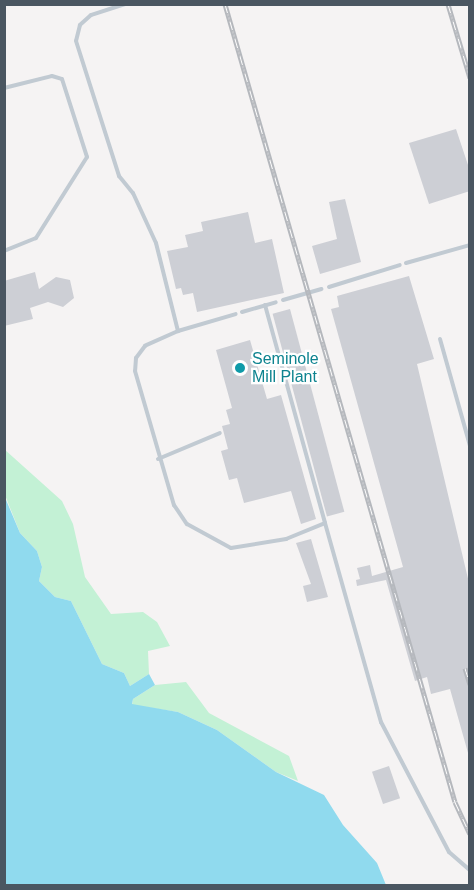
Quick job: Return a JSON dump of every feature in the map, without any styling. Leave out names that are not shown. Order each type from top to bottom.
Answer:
[{"type":"lane","points":[[124,4],[91,15],[80,25],[76,41],[119,176],[133,193],[156,243],[178,331]]},
{"type":"lane","points":[[4,88],[52,76],[62,79],[87,157],[36,238],[4,251]]},
{"type":"lane","points":[[406,263],[470,244]]},
{"type":"lane","points":[[328,286],[400,265]]},
{"type":"lane","points":[[283,300],[321,289]]},
{"type":"lane","points":[[242,312],[276,302]]},
{"type":"lane","points":[[265,305],[381,722],[449,852],[470,870]]},
{"type":"lane","points":[[236,314],[178,331],[145,346],[136,358],[135,371],[158,459],[174,505],[187,524],[231,548],[286,539],[326,523]]},
{"type":"lane","points":[[440,339],[470,446]]},
{"type":"lane","points":[[158,459],[220,433]]},
{"type":"green space","points":[[4,449],[62,501],[73,524],[85,577],[111,614],[143,612],[157,622],[170,646],[148,651],[149,674],[130,686],[124,673],[102,664],[71,601],[55,597],[39,581],[42,567],[37,551],[20,533],[5,495]]},
{"type":"green space","points":[[186,682],[209,713],[289,756],[298,781],[276,772],[217,730],[178,712],[132,705],[133,699],[155,685]]},
{"type":"water","points":[[4,495],[20,533],[37,551],[42,567],[39,581],[55,597],[71,601],[102,664],[124,673],[130,686],[149,674],[155,685],[133,699],[132,704],[178,712],[217,730],[276,772],[324,795],[343,825],[377,863],[386,885],[5,885]]},
{"type":"building","points":[[456,129],[470,171],[470,191],[429,204],[409,143]]},
{"type":"building","points":[[345,199],[361,262],[320,274],[312,246],[337,239],[329,202]]},
{"type":"building","points":[[248,212],[255,243],[272,239],[284,293],[197,312],[193,293],[183,295],[181,288],[176,289],[167,251],[188,247],[185,235],[203,231],[201,222]]},
{"type":"building","points":[[35,272],[39,289],[56,277],[70,280],[74,298],[63,307],[48,302],[30,308],[33,319],[4,326],[4,281]]},
{"type":"building","points":[[409,276],[434,359],[417,364],[470,587],[470,760],[450,689],[431,694],[427,677],[415,681],[386,580],[357,586],[356,580],[360,579],[357,568],[370,565],[372,576],[403,567],[331,309],[339,307],[337,296]]},
{"type":"building","points":[[290,309],[344,512],[327,517],[273,314]]},
{"type":"building","points":[[250,340],[267,399],[281,395],[316,519],[301,524],[291,491],[244,503],[237,478],[229,480],[221,451],[228,449],[222,426],[230,424],[226,410],[232,408],[216,350]]},
{"type":"building","points":[[311,539],[328,597],[307,602],[303,586],[311,584],[296,543]]},
{"type":"building","points":[[389,766],[400,798],[383,804],[372,772]]},
{"type":"railway","points":[[225,4],[455,802],[470,834]]},
{"type":"railway","points":[[448,4],[470,78]]},
{"type":"railway","points":[[465,668],[470,684]]},
{"type":"place","name":"Seminole Mill Plant","points":[[240,368]]}]
